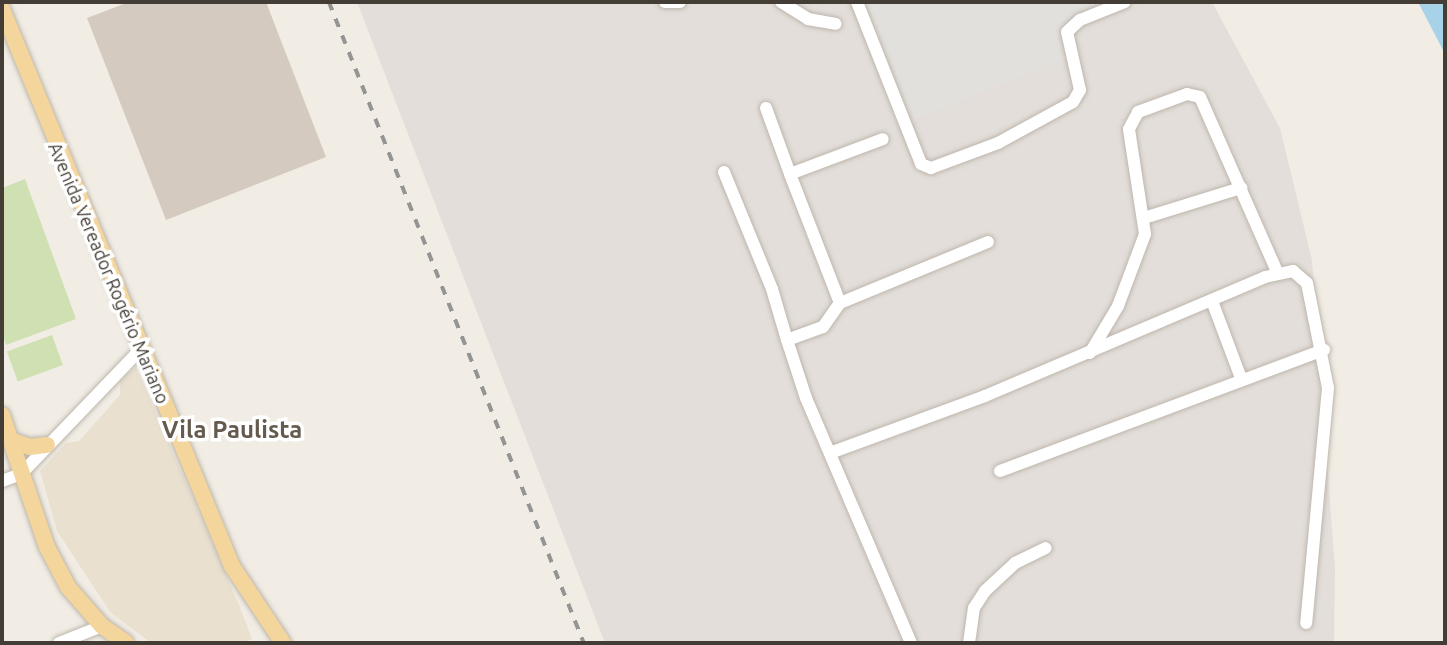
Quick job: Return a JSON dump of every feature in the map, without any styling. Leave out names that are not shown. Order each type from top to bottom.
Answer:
[{"type":"main road","name":"Avenida Vereador Rogério Mariano","points":[[2,9],[232,566],[284,643]]},
{"type":"main road","points":[[2,415],[47,547],[68,587],[102,626],[126,643]]},
{"type":"main road","points":[[10,440],[30,447],[47,445]]},
{"type":"street","points":[[665,2],[680,2]]},
{"type":"street","points":[[781,2],[808,19],[836,24]]},
{"type":"street","points":[[857,2],[921,164],[930,168],[998,143],[1073,102],[1080,90],[1067,32],[1080,20],[1125,2]]},
{"type":"street","points":[[1090,353],[1129,281],[1145,234],[1129,129],[1131,119],[1138,112],[1187,94],[1195,94],[1204,104],[1278,274]]},
{"type":"street","points":[[766,108],[840,303]]},
{"type":"street","points":[[790,174],[883,139]]},
{"type":"street","points":[[724,172],[772,289],[787,340],[830,453],[911,643]]},
{"type":"street","points":[[1144,218],[1241,188]]},
{"type":"street","points":[[787,340],[823,327],[840,303],[988,242]]},
{"type":"street","points":[[830,453],[1090,353],[1278,274],[1293,271],[1307,283],[1324,350],[1328,416],[1306,624]]},
{"type":"street","points":[[1212,301],[1241,378]]},
{"type":"street","points":[[2,481],[21,474],[141,349]]},
{"type":"street","points":[[1000,471],[1241,378],[1324,350]]},
{"type":"street","points":[[969,643],[975,608],[985,591],[1015,564],[1045,548]]},
{"type":"street","points":[[60,643],[102,626]]},
{"type":"shaded area","points":[[357,2],[1212,2],[1280,128],[1312,260],[1335,569],[1334,643],[605,643]]},
{"type":"shaded area","points":[[854,2],[1131,2],[1072,27],[1074,54],[896,127]]},
{"type":"shaded area","points":[[136,367],[239,605],[252,639],[243,643],[151,643],[110,612],[57,531],[40,471],[66,443],[79,441],[120,395],[120,381]]},
{"type":"green space","points":[[25,179],[76,319],[6,345],[2,333],[2,188]]},
{"type":"green space","points":[[52,335],[63,365],[18,381],[7,351]]},
{"type":"water","points":[[1418,2],[1445,2],[1445,54]]},
{"type":"building","points":[[129,2],[266,2],[326,157],[166,220],[87,18]]},
{"type":"railway","points":[[329,2],[584,643]]},
{"type":"district","name":"Vila Paulista","points":[[232,430]]}]
